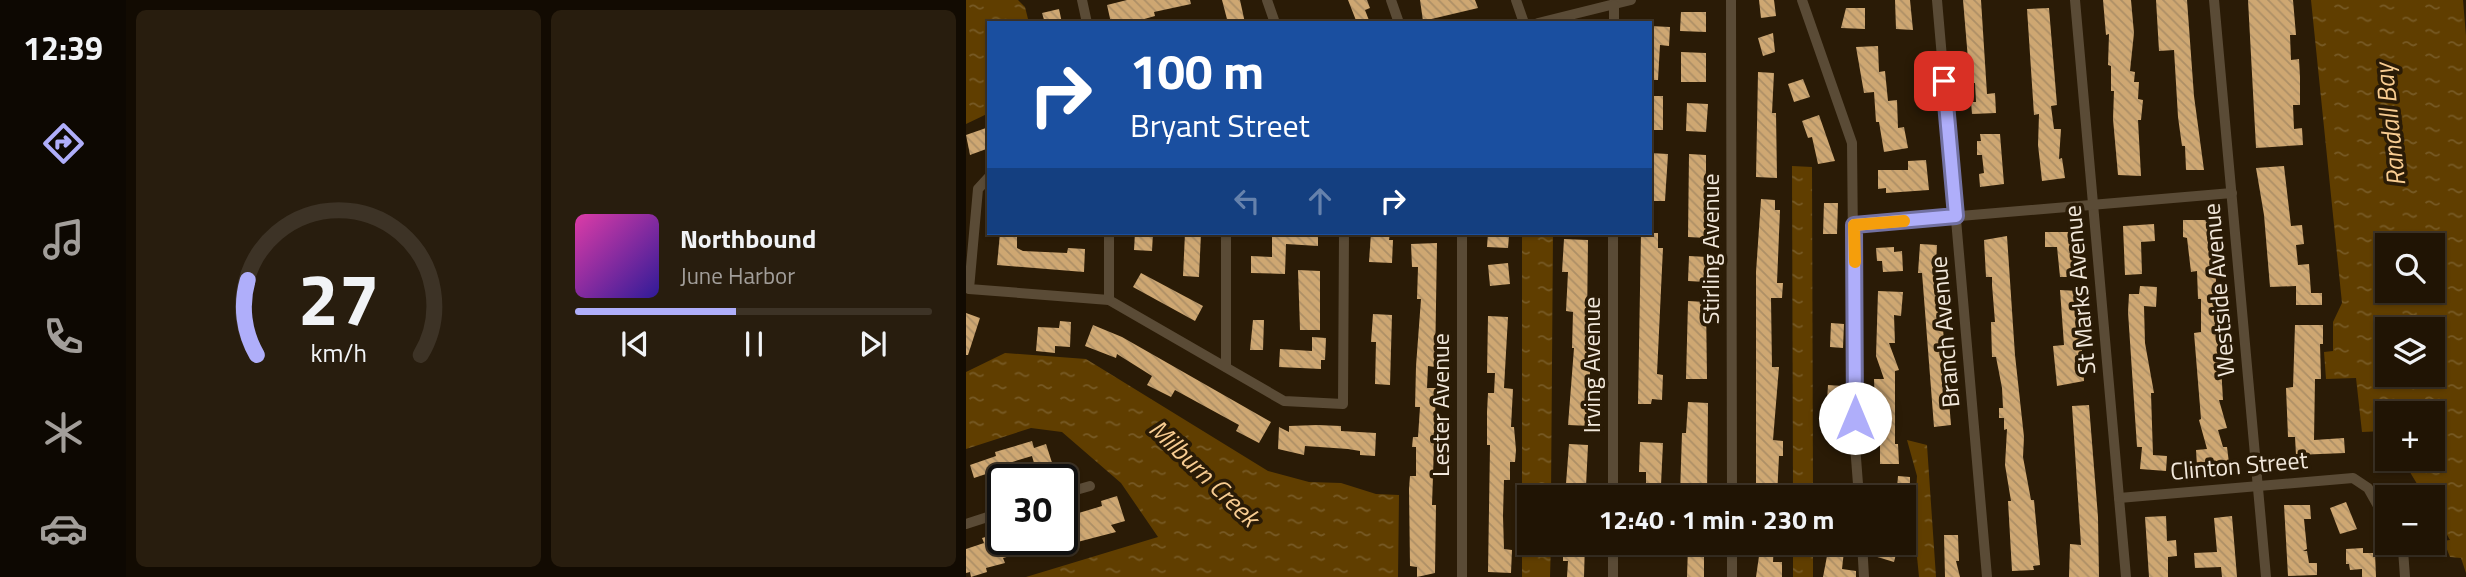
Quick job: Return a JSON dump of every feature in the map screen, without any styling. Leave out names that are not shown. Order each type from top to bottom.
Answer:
[{"type":"street","points":[[1082,0],[1087,21]]},
{"type":"street","points":[[1267,0],[1274,21]]},
{"type":"street","points":[[1391,0],[1398,21]]},
{"type":"street","points":[[1516,0],[1523,21]]},
{"type":"street","points":[[1546,21],[1631,0]]},
{"type":"street","name":"Stirling Avenue","points":[[1731,0],[1732,485]]},
{"type":"street","points":[[1802,0],[1852,143],[1855,445],[1858,485]]},
{"type":"street","name":"Branch Avenue","points":[[1937,0],[1987,577]]},
{"type":"street","name":"St Marks Avenue","points":[[2075,0],[2126,577]]},
{"type":"street","name":"Westside Avenue","points":[[2214,0],[2266,577]]},
{"type":"street","points":[[1614,5],[1614,21]]},
{"type":"street","points":[[987,179],[978,189],[969,289],[1109,300],[1284,401],[1343,404],[1344,235]]},
{"type":"street","points":[[1854,225],[2232,192]]},
{"type":"street","points":[[1109,235],[1109,300]]},
{"type":"street","points":[[1226,235],[1226,368]]},
{"type":"street","name":"Lester Avenue","points":[[1462,235],[1462,577]]},
{"type":"street","name":"Irving Avenue","points":[[1613,485],[1614,235]]},
{"type":"street","name":"Clinton Street","points":[[2119,498],[2353,478],[2368,488],[2375,501]]},
{"type":"street","points":[[1078,489],[1090,486]]},
{"type":"street","points":[[966,524],[987,517]]},
{"type":"street","points":[[1613,555],[1613,577]]},
{"type":"street","points":[[1732,555],[1732,577]]},
{"type":"street","points":[[1863,555],[1864,577]]},
{"type":"street","points":[[2403,555],[2405,577]]},
{"type":"water","points":[[966,0],[1018,0],[1025,7],[1028,21],[987,21],[987,114],[966,124]]},
{"type":"water","name":"Randall Bay","points":[[2311,0],[2463,0],[2466,36],[2466,573],[2461,558],[2450,557],[2445,547],[2445,541],[2450,540],[2445,531],[2445,485],[2418,485],[2409,471],[2445,471],[2445,401],[2375,401],[2375,431],[2362,432],[2356,378],[2326,379],[2324,352],[2333,351],[2333,322],[2342,303]]},
{"type":"water","points":[[1792,166],[1812,167],[1813,485],[1793,485]]},
{"type":"water","points":[[1522,235],[1553,235],[1551,485],[1522,485]]},
{"type":"water","name":"Milburn Creek","points":[[1005,353],[1086,359],[1268,471],[1309,482],[1341,483],[1376,494],[1399,495],[1398,577],[1026,577],[1158,537],[1121,483],[1062,432],[1031,428],[966,449],[966,372]]},
{"type":"water","points":[[1907,440],[1927,445],[1936,577],[1919,577],[1916,546],[1917,476]]},
{"type":"water","points":[[1522,555],[1551,555],[1550,577],[1522,577]]},
{"type":"water","points":[[1793,555],[1813,555],[1813,577],[1793,577]]},
{"type":"building","points":[[1127,0],[1190,0],[1191,4],[1154,12],[1155,16],[1137,21],[1111,21],[1107,5]]},
{"type":"building","points":[[1222,0],[1240,0],[1245,21],[1227,21]]},
{"type":"building","points":[[1348,0],[1367,0],[1370,8],[1365,10],[1369,21],[1356,21]]},
{"type":"building","points":[[1420,0],[1475,0],[1478,8],[1423,21]]},
{"type":"building","points":[[1759,0],[1774,0],[1776,16],[1761,18]]},
{"type":"building","points":[[1895,0],[1910,0],[1913,30],[1896,29]]},
{"type":"building","points":[[1963,0],[1981,0],[1987,94],[1995,93],[1996,113],[1972,114],[1971,102],[1976,102],[1975,83],[1970,83]]},
{"type":"building","points":[[2103,0],[2131,0],[2134,33],[2130,71],[2135,72],[2134,82],[2139,82],[2138,99],[2143,100],[2141,120],[2138,120],[2141,176],[2118,175],[2113,119],[2114,91],[2111,91],[2109,34],[2106,35]]},
{"type":"building","points":[[2156,0],[2187,0],[2194,96],[2204,170],[2186,170],[2185,146],[2182,146],[2178,117],[2174,50],[2159,51]]},
{"type":"building","points":[[2248,0],[2293,0],[2296,35],[2290,35],[2291,60],[2299,59],[2300,77],[2300,105],[2293,105],[2294,129],[2302,128],[2303,145],[2256,148]]},
{"type":"building","points":[[1846,8],[1865,8],[1865,29],[1841,28]]},
{"type":"building","points":[[2049,8],[2057,105],[2051,106],[2054,129],[2061,129],[2059,159],[2062,158],[2065,178],[2042,181],[2038,145],[2039,114],[2034,115],[2027,9]]},
{"type":"building","points":[[1059,9],[1062,21],[1044,21],[1042,13]]},
{"type":"building","points":[[1681,12],[1706,12],[1706,32],[1680,31]]},
{"type":"building","points":[[1652,26],[1670,27],[1669,46],[1660,45],[1658,80],[1652,80]]},
{"type":"building","points":[[1773,33],[1775,52],[1763,56],[1758,38]]},
{"type":"building","points":[[1878,46],[1879,72],[1885,71],[1888,101],[1897,100],[1898,128],[1904,127],[1908,148],[1884,152],[1879,122],[1876,122],[1874,92],[1864,93],[1856,47]]},
{"type":"building","points":[[1681,52],[1706,53],[1706,82],[1681,82]]},
{"type":"building","points":[[1758,72],[1774,73],[1772,113],[1776,113],[1777,178],[1756,177]]},
{"type":"building","points":[[1803,79],[1810,97],[1794,102],[1788,84]]},
{"type":"building","points":[[1652,96],[1663,96],[1663,130],[1652,130]]},
{"type":"building","points":[[1687,103],[1708,104],[1706,132],[1686,131]]},
{"type":"building","points":[[1819,115],[1835,161],[1818,164],[1812,137],[1808,138],[1802,121]]},
{"type":"building","points":[[986,128],[987,149],[970,155],[966,135]]},
{"type":"building","points":[[1980,134],[2000,134],[2004,184],[1980,187],[1979,174],[1984,173],[1982,155],[1977,155]]},
{"type":"building","points":[[1652,153],[1668,154],[1665,201],[1652,201]]},
{"type":"building","points":[[1689,154],[1706,155],[1706,238],[1688,237]]},
{"type":"building","points":[[1926,160],[1929,190],[1886,193],[1886,188],[1878,189],[1878,170],[1908,170],[1908,161]]},
{"type":"building","points":[[2284,166],[2291,226],[2302,225],[2304,244],[2296,245],[2298,265],[2309,264],[2311,293],[2322,293],[2322,305],[2296,305],[2296,286],[2270,287],[2264,215],[2256,168]]},
{"type":"building","points":[[1761,199],[1775,200],[1775,210],[1780,210],[1777,283],[1783,283],[1782,298],[1771,298],[1772,367],[1779,367],[1773,440],[1783,441],[1783,456],[1779,456],[1778,485],[1756,485],[1756,272]]},
{"type":"building","points":[[1824,203],[1838,203],[1837,234],[1823,234]]},
{"type":"building","points":[[2183,220],[2208,220],[2208,250],[2213,249],[2215,265],[2223,400],[2219,400],[2227,428],[2218,430],[2223,447],[2227,447],[2229,463],[2197,466],[2196,450],[2207,449],[2199,420],[2194,333],[2201,332],[2201,299],[2198,299],[2197,271],[2191,272],[2187,238],[2183,237]]},
{"type":"building","points":[[2154,224],[2155,241],[2141,242],[2142,274],[2125,275],[2123,226]]},
{"type":"building","points":[[2045,232],[2072,232],[2077,277],[2060,277],[2057,247],[2045,247]]},
{"type":"building","points":[[1658,233],[1658,248],[1663,248],[1657,374],[1663,375],[1662,400],[1652,399],[1651,404],[1638,404],[1641,235]]},
{"type":"building","points":[[1000,235],[1017,235],[1017,248],[1023,251],[1067,253],[1068,248],[1085,249],[1084,272],[997,265]]},
{"type":"building","points":[[1135,235],[1153,235],[1152,251],[1134,250]]},
{"type":"building","points":[[1185,235],[1201,235],[1199,277],[1183,276]]},
{"type":"building","points":[[1272,235],[1318,235],[1318,246],[1286,244],[1285,274],[1251,273],[1251,256],[1272,257]]},
{"type":"building","points":[[1371,235],[1390,235],[1389,240],[1393,240],[1392,263],[1369,262]]},
{"type":"building","points":[[1488,235],[1509,236],[1508,248],[1487,247]]},
{"type":"building","points":[[2007,236],[2024,437],[2023,457],[2031,500],[2034,500],[2040,565],[2033,566],[2034,570],[2012,571],[2008,501],[2011,501],[2005,465],[2007,429],[2004,430],[2004,418],[1999,418],[1999,408],[2003,408],[2002,388],[1996,357],[1992,357],[1991,322],[1995,322],[1992,277],[1986,277],[1984,240]]},
{"type":"building","points":[[1564,239],[1588,240],[1590,426],[1568,425],[1574,348],[1573,312],[1566,311],[1568,272],[1562,272]]},
{"type":"building","points":[[1437,243],[1435,367],[1428,366],[1427,388],[1436,388],[1432,505],[1436,505],[1435,573],[1417,577],[1417,567],[1410,566],[1409,489],[1410,476],[1416,476],[1416,447],[1412,447],[1413,437],[1418,437],[1420,407],[1415,407],[1421,299],[1417,299],[1418,267],[1412,267],[1411,244]]},
{"type":"building","points":[[1920,244],[1937,245],[1935,282],[1939,281],[1951,425],[1934,427],[1922,273],[1918,273]]},
{"type":"building","points":[[1894,247],[1894,252],[1902,251],[1903,271],[1883,272],[1882,261],[1877,261],[1876,248]]},
{"type":"building","points":[[1689,256],[1707,257],[1706,282],[1688,281]]},
{"type":"building","points":[[1508,263],[1510,284],[1490,286],[1488,265]]},
{"type":"building","points":[[1298,270],[1320,271],[1320,330],[1300,330]]},
{"type":"building","points":[[1141,273],[1203,306],[1195,321],[1133,287]]},
{"type":"building","points":[[2140,286],[2157,287],[2156,307],[2144,306],[2145,343],[2154,393],[2151,393],[2153,455],[2167,456],[2166,471],[2140,469],[2142,447],[2137,447],[2128,312],[2129,294],[2139,294]]},
{"type":"building","points":[[2060,290],[2078,291],[2084,381],[2057,386],[2053,346],[2064,345]]},
{"type":"building","points":[[1878,291],[1903,292],[1901,316],[1894,315],[1895,343],[1889,343],[1899,370],[1895,371],[1895,444],[1898,444],[1899,464],[1880,464],[1880,404],[1875,405],[1874,379],[1884,379],[1876,356]]},
{"type":"building","points":[[1688,301],[1706,302],[1707,379],[1686,379]]},
{"type":"building","points":[[966,313],[980,318],[968,355],[966,355]]},
{"type":"building","points":[[1373,314],[1392,315],[1390,385],[1375,384],[1376,342],[1371,342]]},
{"type":"building","points":[[1488,316],[1508,317],[1504,388],[1513,389],[1511,427],[1514,427],[1516,450],[1515,462],[1510,462],[1510,480],[1504,480],[1503,516],[1504,549],[1512,550],[1511,573],[1488,572],[1490,445],[1487,445],[1487,412],[1488,393],[1494,393],[1495,373],[1487,373]]},
{"type":"building","points":[[1253,320],[1264,320],[1263,350],[1250,350]]},
{"type":"building","points":[[1060,321],[1071,322],[1070,347],[1055,346],[1055,353],[1036,351],[1038,327],[1059,328]]},
{"type":"building","points":[[1831,323],[1844,324],[1843,348],[1830,347]]},
{"type":"building","points":[[1093,325],[1122,337],[1271,422],[1259,443],[1236,431],[1239,425],[1175,390],[1171,397],[1147,385],[1152,376],[1117,354],[1116,358],[1085,346]]},
{"type":"building","points":[[2295,325],[2323,325],[2323,344],[2320,344],[2321,379],[2315,379],[2314,440],[2344,438],[2345,453],[2296,455],[2295,437],[2288,437],[2286,388],[2293,387]]},
{"type":"building","points":[[1312,337],[1326,338],[1325,360],[1321,360],[1321,369],[1279,367],[1280,349],[1312,351]]},
{"type":"building","points":[[1828,385],[1843,386],[1843,433],[1825,432]]},
{"type":"building","points":[[1688,402],[1708,403],[1707,485],[1680,485],[1682,433],[1686,433]]},
{"type":"building","points":[[2089,405],[2098,517],[2099,577],[2069,577],[2070,544],[2081,545],[2072,406]]},
{"type":"building","points":[[1289,426],[1341,426],[1341,431],[1376,433],[1375,456],[1360,455],[1360,451],[1348,449],[1305,446],[1304,455],[1278,449],[1279,427],[1289,432]]},
{"type":"building","points":[[1032,441],[1034,448],[1046,444],[1052,464],[1034,464],[1032,456],[1009,464],[987,464],[987,477],[986,474],[974,478],[970,465],[996,456],[995,452]]},
{"type":"building","points":[[1640,442],[1663,443],[1661,485],[1646,485],[1646,472],[1639,472]]},
{"type":"building","points":[[1569,444],[1588,445],[1586,485],[1566,485]]},
{"type":"building","points":[[1898,476],[1910,477],[1910,485],[1897,485]]},
{"type":"building","points":[[1117,496],[1125,521],[1111,525],[1116,532],[1078,542],[1078,513],[1102,506],[1101,501]]},
{"type":"building","points":[[2346,502],[2357,529],[2340,534],[2330,508]]},
{"type":"building","points":[[2284,505],[2310,505],[2311,519],[2304,519],[2307,549],[2303,551],[2307,551],[2309,563],[2317,563],[2317,575],[2288,576]]},
{"type":"building","points":[[2166,516],[2167,541],[2176,540],[2177,556],[2168,557],[2168,577],[2149,577],[2145,517]]},
{"type":"building","points":[[2232,516],[2237,577],[2222,577],[2221,567],[2195,568],[2194,553],[2217,552],[2214,518]]},
{"type":"building","points":[[1944,535],[1958,535],[1959,561],[1956,561],[1960,577],[1945,577]]},
{"type":"building","points":[[987,537],[987,555],[1014,555],[1003,558],[1005,563],[986,568],[987,572],[971,577],[970,572],[966,573],[966,549],[984,543],[982,538]]},
{"type":"building","points":[[2363,548],[2363,553],[2375,553],[2376,577],[2362,577],[2362,569],[2350,570],[2349,564],[2346,564],[2346,549]]},
{"type":"building","points":[[1563,555],[1585,555],[1584,577],[1567,577],[1568,561],[1563,561]]},
{"type":"building","points":[[1688,555],[1704,555],[1704,577],[1687,577]]},
{"type":"building","points":[[1759,555],[1773,555],[1773,562],[1782,562],[1782,577],[1756,577]]},
{"type":"building","points":[[1844,555],[1842,569],[1856,571],[1856,577],[1823,577],[1827,556],[1823,556]]},
{"type":"building","points":[[1874,555],[1896,555],[1894,562]]},
{"type":"slow traffic","points":[[1855,262],[1854,225],[1904,221]]},
{"type":"route","points":[[1855,418],[1854,225],[1956,216],[1944,81]]}]
